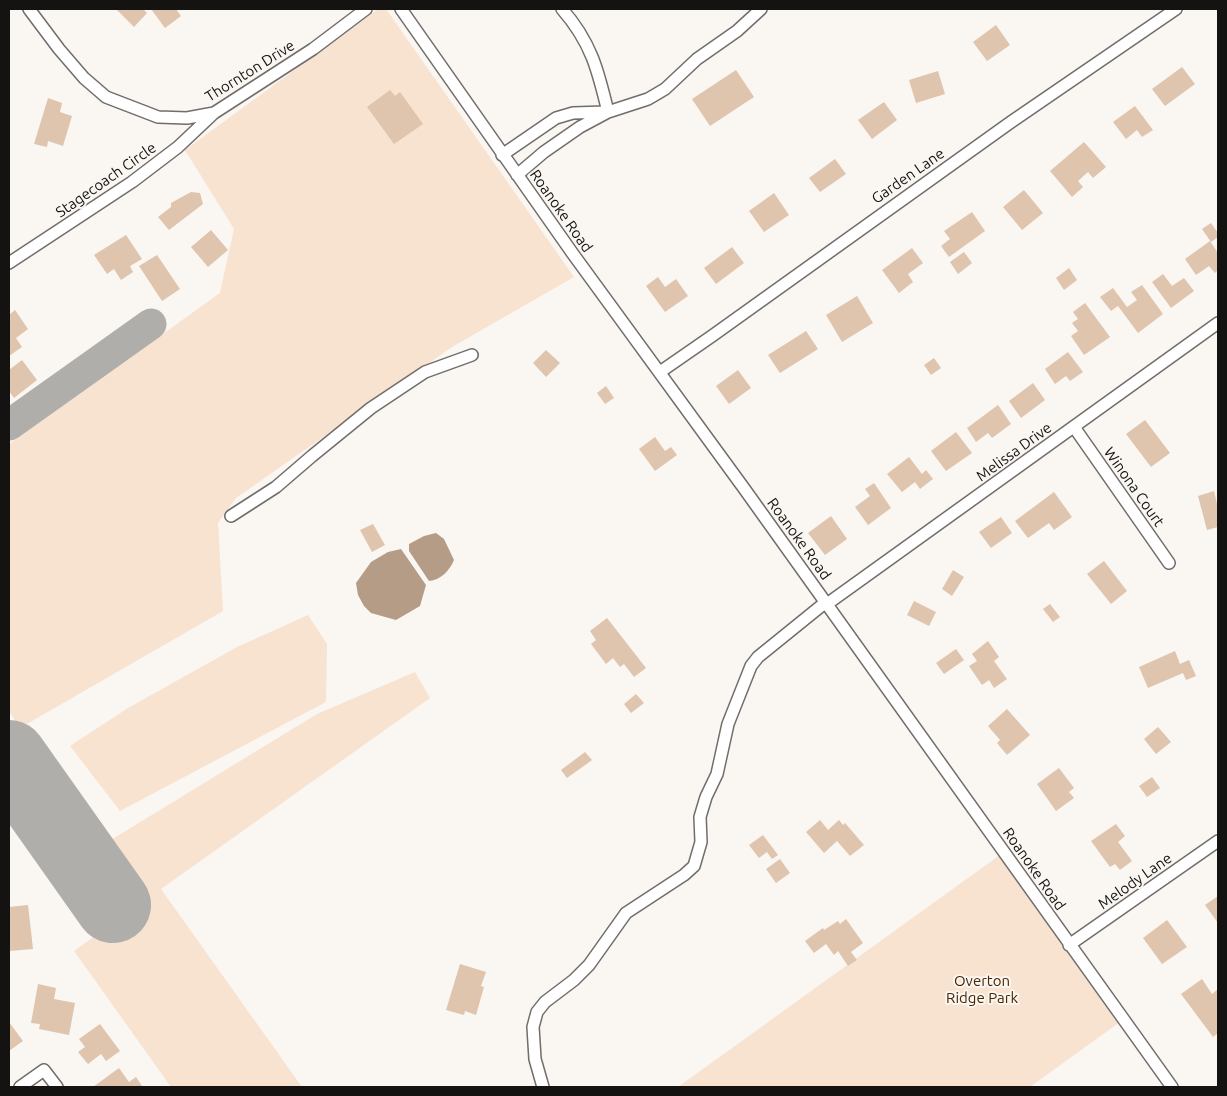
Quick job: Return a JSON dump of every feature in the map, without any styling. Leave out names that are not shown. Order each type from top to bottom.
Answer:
[{"type":"street","name":"Thornton Drive","points":[[29,9],[84,78],[106,97],[158,117],[187,118],[214,114],[306,54],[366,9]]},
{"type":"street","name":"Roanoke Road","points":[[401,9],[517,175],[1172,1087]]},
{"type":"street","points":[[562,9],[575,24],[596,64],[608,112]]},
{"type":"street","points":[[517,175],[544,152],[580,127],[608,112],[648,99],[665,89],[697,59],[737,31],[761,9]]},
{"type":"street","name":"Garden Lane","points":[[660,372],[1011,122],[1176,9]]},
{"type":"street","points":[[502,154],[556,118],[573,112],[608,112]]},
{"type":"street","name":"Stagecoach Circle","points":[[9,263],[132,182],[178,147],[214,114]]},
{"type":"street","name":"Melissa Drive","points":[[544,1087],[535,1059],[533,1027],[537,1012],[545,1002],[574,980],[589,964],[626,913],[684,876],[694,866],[701,842],[700,817],[706,797],[717,774],[728,724],[751,666],[758,657],[826,603],[1218,323]]},
{"type":"street","points":[[230,516],[276,488],[371,408],[425,372],[472,355]]},
{"type":"street","name":"Winona Court","points":[[1074,427],[1169,564]]},
{"type":"street","name":"Melody Lane","points":[[1070,944],[1218,841]]},
{"type":"street","points":[[20,1087],[44,1070],[57,1087]]},
{"type":"green space","points":[[378,9],[386,9],[574,277],[452,347],[236,498],[218,523],[223,611],[20,728],[9,711],[9,444],[220,293],[234,229],[185,150]]},
{"type":"green space","points":[[308,615],[327,644],[326,702],[120,811],[70,746],[128,708],[237,647]]},
{"type":"green space","points":[[415,672],[430,698],[161,889],[302,1087],[171,1087],[74,951],[140,904],[101,846],[317,714]]},
{"type":"green space","name":"Overton Ridge Park","points":[[1004,852],[1124,1019],[1030,1087],[678,1087]]},
{"type":"shaded area","points":[[436,533],[444,539],[454,560],[444,574],[437,579],[429,581],[409,551],[409,544],[424,536]]},
{"type":"shaded area","points":[[401,549],[426,585],[420,606],[396,620],[371,613],[364,606],[358,595],[356,583],[371,562],[388,552]]},
{"type":"building","points":[[116,9],[143,9],[147,13],[134,27]]},
{"type":"building","points":[[151,9],[176,9],[181,16],[165,28]]},
{"type":"building","points":[[996,25],[1010,45],[987,61],[973,42]]},
{"type":"building","points":[[1182,67],[1195,84],[1165,106],[1152,89]]},
{"type":"building","points":[[736,70],[754,97],[710,126],[692,99]]},
{"type":"building","points":[[938,71],[945,94],[916,103],[909,80]]},
{"type":"building","points":[[390,90],[395,96],[400,92],[423,124],[394,144],[367,107]]},
{"type":"building","points":[[48,98],[62,103],[60,112],[72,116],[63,146],[48,141],[47,147],[34,144]]},
{"type":"building","points":[[884,102],[897,120],[872,139],[858,120]]},
{"type":"building","points":[[1135,106],[1153,130],[1142,137],[1137,130],[1126,139],[1113,122]]},
{"type":"building","points":[[1084,142],[1106,167],[1093,178],[1088,172],[1078,181],[1083,187],[1072,197],[1050,171]]},
{"type":"building","points":[[835,159],[846,174],[820,192],[809,178]]},
{"type":"building","points":[[1024,190],[1043,213],[1022,230],[1003,207]]},
{"type":"building","points":[[191,192],[200,193],[203,204],[169,230],[158,217],[171,207],[171,203]]},
{"type":"building","points":[[774,193],[789,215],[764,232],[749,211]]},
{"type":"building","points":[[972,212],[985,231],[949,257],[941,246],[950,239],[944,231]]},
{"type":"building","points":[[1211,223],[1218,233],[1218,237],[1211,242],[1202,229]]},
{"type":"building","points":[[211,230],[228,250],[208,267],[191,247]]},
{"type":"building","points":[[126,235],[142,259],[130,266],[133,272],[121,280],[114,269],[107,274],[94,255]]},
{"type":"building","points":[[1210,241],[1218,253],[1218,270],[1215,273],[1209,266],[1196,275],[1185,259]]},
{"type":"building","points":[[732,247],[744,263],[716,284],[704,268]]},
{"type":"building","points":[[912,248],[923,263],[908,274],[913,282],[899,293],[882,270]]},
{"type":"building","points":[[964,252],[972,263],[958,274],[950,262]]},
{"type":"building","points":[[157,255],[180,289],[162,301],[139,266]]},
{"type":"building","points":[[1069,268],[1077,280],[1064,290],[1056,278]]},
{"type":"building","points":[[1163,274],[1172,286],[1184,278],[1194,291],[1171,308],[1152,282]]},
{"type":"building","points":[[658,277],[665,287],[676,279],[688,296],[665,312],[646,286]]},
{"type":"building","points":[[1142,285],[1163,314],[1138,333],[1118,306],[1111,311],[1100,297],[1113,288],[1127,307],[1137,300],[1131,292]]},
{"type":"building","points":[[857,296],[873,323],[842,342],[826,315]]},
{"type":"building","points":[[1085,303],[1110,337],[1084,355],[1071,336],[1078,331],[1072,323],[1078,319],[1073,312]]},
{"type":"building","points":[[15,310],[28,329],[16,338],[22,347],[9,356],[9,315]]},
{"type":"building","points":[[806,331],[818,349],[780,373],[768,355]]},
{"type":"building","points":[[546,350],[560,363],[546,377],[533,363]]},
{"type":"building","points":[[1068,352],[1083,372],[1070,381],[1066,376],[1055,384],[1045,369]]},
{"type":"building","points":[[934,358],[941,368],[931,375],[924,365]]},
{"type":"building","points":[[22,360],[37,380],[14,398],[9,391],[9,370]]},
{"type":"building","points":[[738,370],[751,388],[729,404],[716,386]]},
{"type":"building","points":[[1033,383],[1045,400],[1021,418],[1009,401]]},
{"type":"building","points":[[606,386],[614,398],[605,404],[597,393]]},
{"type":"building","points":[[998,405],[1011,424],[992,438],[988,433],[976,442],[967,428]]},
{"type":"building","points":[[1145,420],[1170,453],[1151,467],[1126,434]]},
{"type":"building","points":[[956,432],[972,453],[946,471],[931,451]]},
{"type":"building","points":[[655,437],[665,451],[671,447],[677,455],[655,471],[639,449]]},
{"type":"building","points":[[909,457],[922,474],[926,470],[933,479],[920,489],[915,482],[902,492],[887,474]]},
{"type":"building","points":[[874,483],[891,508],[868,525],[855,507],[870,496],[865,489]]},
{"type":"building","points":[[1214,491],[1218,508],[1218,527],[1207,530],[1198,496]]},
{"type":"building","points":[[1054,492],[1072,517],[1054,530],[1049,523],[1028,538],[1015,521]]},
{"type":"building","points":[[831,516],[847,539],[825,555],[808,533]]},
{"type":"building","points":[[1001,517],[1012,533],[991,548],[979,532]]},
{"type":"building","points":[[373,524],[385,545],[372,552],[360,530]]},
{"type":"building","points":[[1104,561],[1127,591],[1111,604],[1087,574]]},
{"type":"building","points":[[953,570],[964,577],[952,596],[942,589]]},
{"type":"building","points":[[914,601],[936,612],[929,626],[907,615]]},
{"type":"building","points":[[1050,604],[1060,617],[1053,622],[1043,609]]},
{"type":"building","points":[[607,618],[646,668],[634,677],[624,664],[620,667],[613,658],[606,664],[591,644],[596,640],[590,631]]},
{"type":"building","points":[[988,641],[999,657],[994,661],[1007,679],[994,688],[989,680],[982,685],[969,666],[977,661],[972,654]]},
{"type":"building","points":[[956,649],[964,660],[944,674],[936,663]]},
{"type":"building","points":[[1175,651],[1180,664],[1189,660],[1196,676],[1186,680],[1183,673],[1148,688],[1139,667]]},
{"type":"building","points":[[636,694],[644,703],[631,713],[624,704]]},
{"type":"building","points":[[1007,709],[1030,735],[1007,755],[997,743],[1000,740],[988,726]]},
{"type":"building","points":[[1158,727],[1171,742],[1156,754],[1144,739]]},
{"type":"building","points":[[585,752],[592,760],[567,778],[561,770]]},
{"type":"building","points":[[1059,768],[1074,788],[1069,792],[1074,798],[1056,811],[1037,784]]},
{"type":"building","points":[[1152,777],[1160,788],[1147,797],[1139,786]]},
{"type":"building","points":[[820,820],[828,830],[839,820],[843,825],[845,823],[864,845],[850,856],[837,841],[824,853],[806,832]]},
{"type":"building","points":[[1116,824],[1125,836],[1118,842],[1132,861],[1120,870],[1115,864],[1110,867],[1091,841]]},
{"type":"building","points":[[763,835],[778,855],[772,859],[767,852],[759,858],[749,845]]},
{"type":"building","points":[[780,859],[790,873],[776,883],[766,869]]},
{"type":"building","points":[[1218,896],[1218,923],[1205,905]]},
{"type":"building","points":[[28,905],[33,949],[9,951],[9,907]]},
{"type":"building","points":[[846,919],[863,943],[851,952],[857,960],[848,966],[838,951],[834,955],[826,944],[814,953],[805,941],[823,928],[824,930],[838,921],[840,924]]},
{"type":"building","points":[[1167,920],[1187,947],[1162,964],[1143,938]]},
{"type":"building","points":[[460,964],[486,972],[481,986],[484,987],[476,1015],[465,1011],[464,1015],[446,1010]]},
{"type":"building","points":[[1202,979],[1212,994],[1218,989],[1218,1033],[1213,1037],[1181,994]]},
{"type":"building","points":[[38,984],[56,988],[54,999],[75,1003],[69,1035],[39,1029],[40,1024],[31,1023]]},
{"type":"building","points":[[9,1022],[23,1041],[9,1051]]},
{"type":"building","points":[[100,1024],[120,1051],[106,1061],[101,1054],[88,1064],[78,1052],[85,1047],[79,1039]]},
{"type":"building","points":[[119,1068],[129,1082],[136,1077],[142,1086],[93,1087]]},
{"type":"taxiway","points":[[9,425],[151,324]]},
{"type":"runway","points":[[9,758],[113,905]]}]
